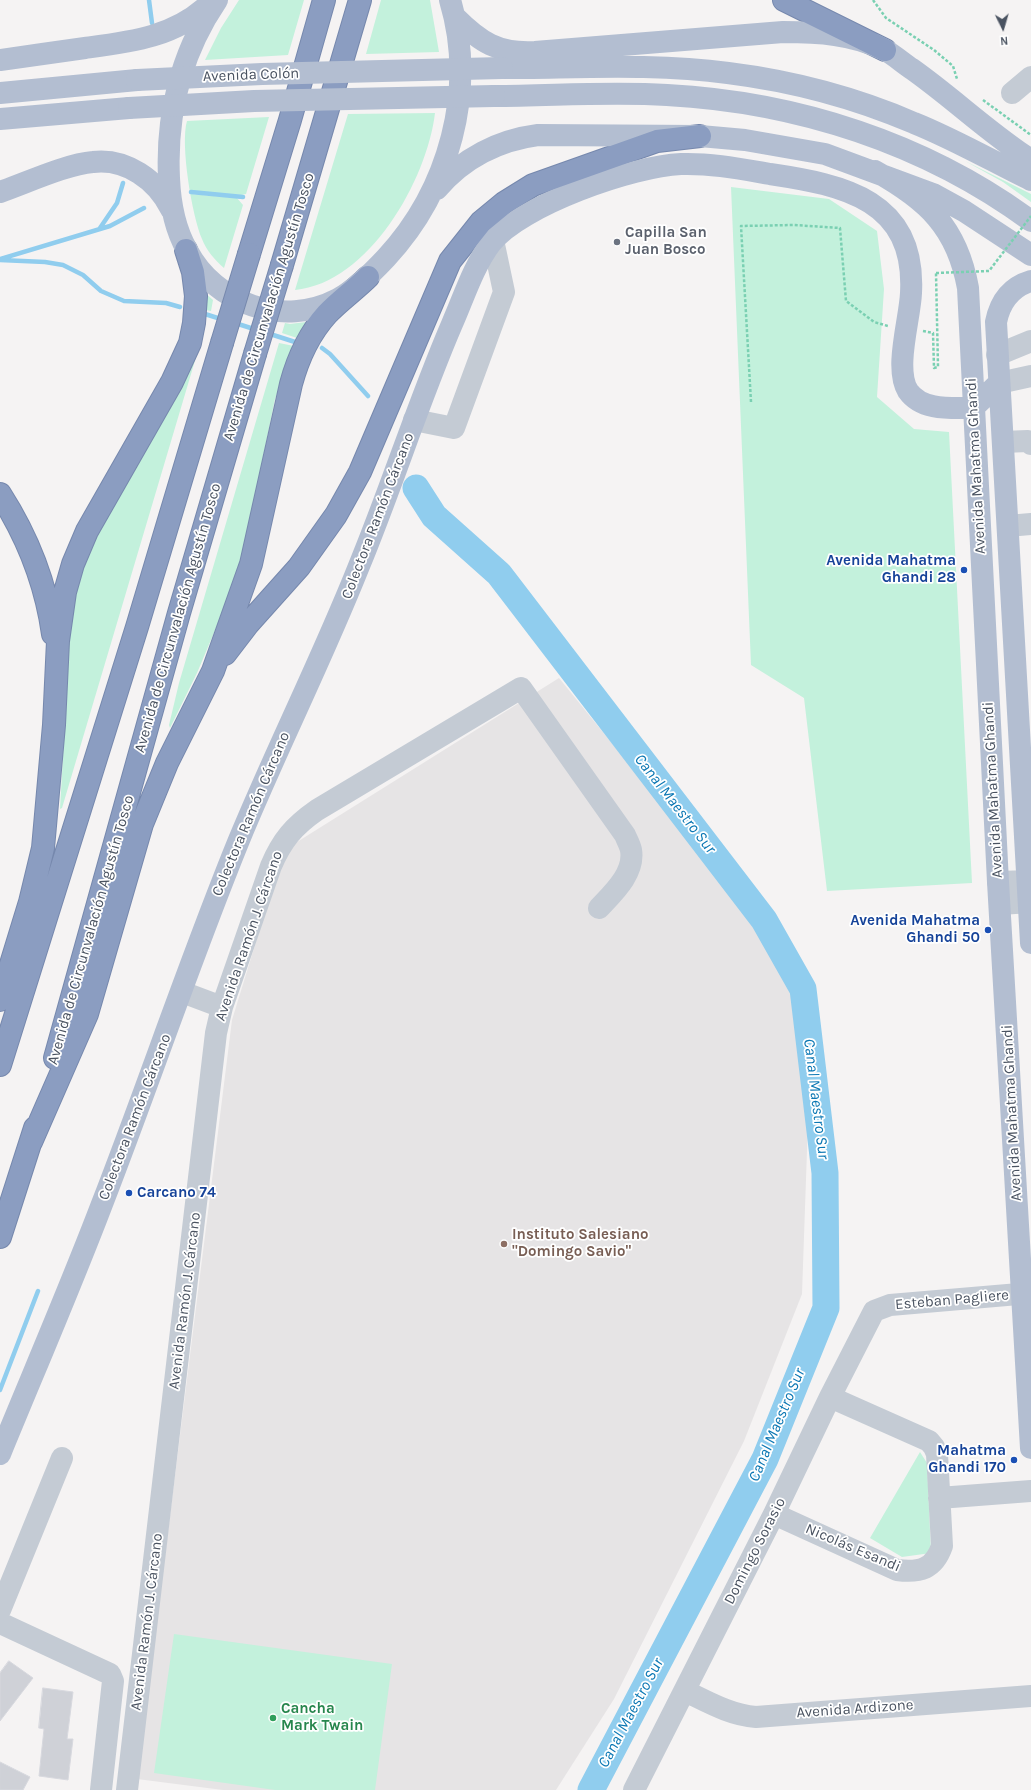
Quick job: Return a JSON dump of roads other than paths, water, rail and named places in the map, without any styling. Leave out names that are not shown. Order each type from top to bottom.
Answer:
[{"type":"highway","points":[[0,1065],[128,656],[290,120],[324,0]]},
{"type":"highway","name":"Avenida de Circunvalación Agustín Tosco","points":[[0,1237],[31,1142],[201,536],[360,0]]},
{"type":"highway","points":[[784,0],[885,50]]},
{"type":"highway","points":[[213,671],[244,629],[299,567],[336,515],[362,465],[450,261],[480,222],[504,203],[533,185],[657,141],[700,136]]},
{"type":"highway","points":[[0,1000],[30,902],[43,848],[54,725],[56,663],[65,592],[79,549],[100,508],[172,382],[190,343],[194,323],[196,296],[193,272],[186,250]]},
{"type":"highway","points":[[31,1142],[87,1014],[142,824],[153,794],[213,671],[251,564],[291,384],[298,359],[310,336],[327,314],[368,277]]},
{"type":"highway","points":[[0,494],[24,538],[38,573],[52,627],[56,663]]},
{"type":"main road","points":[[0,60],[133,42],[156,36],[190,19],[212,0]]},
{"type":"main road","points":[[217,0],[192,44],[180,76],[174,102],[168,166],[170,187],[176,217],[186,250],[210,281],[229,296],[257,308],[277,311],[294,311],[324,305],[351,290],[368,277],[395,248],[445,181],[458,168],[486,150],[521,137],[556,134],[700,136],[801,149],[831,156],[913,185],[948,202],[1031,255]]},
{"type":"main road","points":[[452,8],[467,29],[486,43],[501,49],[515,52],[535,52],[764,33],[802,32],[840,36],[885,50],[956,102],[990,131],[1031,160]]},
{"type":"main road","points":[[418,216],[430,196],[444,163],[454,126],[461,76],[461,57],[452,8]]},
{"type":"main road","name":"Avenida Colón","points":[[0,93],[137,80],[262,74],[502,68],[677,69],[729,73],[791,84],[860,103],[914,122],[1031,180]]},
{"type":"main road","name":"Avenida Colón","points":[[0,119],[128,108],[254,101],[494,96],[665,95],[724,100],[806,116],[878,138],[921,156],[986,189],[1031,221]]},
{"type":"main road","points":[[0,192],[75,166],[93,162],[108,162],[124,165],[146,179],[163,196],[176,217]]},
{"type":"main road","name":"Colectora Ramón Cárcano","points":[[0,1454],[101,1208],[215,900],[268,770],[348,595],[437,357],[466,289],[493,240],[536,209],[627,174],[658,167],[681,164],[706,164],[810,180],[850,191],[865,198],[878,208],[899,232],[907,248],[911,264],[911,300],[908,328],[903,351],[902,374],[905,385],[910,394],[927,405],[973,408]]},
{"type":"main road","name":"Avenida Mahatma Ghandi","points":[[875,171],[902,186],[921,201],[947,232],[960,256],[968,288],[998,882],[1027,1293],[1031,1448]]},
{"type":"main road","name":"Avenida Mahatma Ghandi","points":[[1031,281],[1023,283],[1013,289],[998,311],[996,322],[1030,892],[1031,943]]},
{"type":"main road","points":[[973,408],[999,382]]},
{"type":"street","points":[[414,420],[454,428],[504,292],[493,240]]},
{"type":"street","points":[[997,355],[1031,341]]},
{"type":"street","points":[[999,382],[1031,376]]},
{"type":"street","points":[[1003,442],[1029,442]]},
{"type":"street","points":[[1008,526],[1031,524]]},
{"type":"street","name":"Avenida Ramón J. Cárcano","points":[[127,1790],[216,1033],[222,1007],[271,866],[280,845],[301,821],[317,810],[521,688],[625,835],[631,850],[630,865],[619,887],[599,908]]},
{"type":"street","points":[[998,882],[1030,892]]},
{"type":"street","points":[[1000,904],[1030,892]]},
{"type":"street","points":[[182,992],[222,1007]]},
{"type":"street","name":"Esteban Pagliere","points":[[874,1311],[890,1305],[1027,1293]]},
{"type":"street","name":"Domingo Sorasio","points":[[634,1790],[774,1514],[830,1397],[874,1311]]},
{"type":"street","points":[[830,1397],[929,1441],[937,1454],[939,1498],[1031,1491]]},
{"type":"street","points":[[0,1610],[62,1458]]},
{"type":"street","name":"Nicolás Esandi","points":[[774,1514],[897,1570],[908,1572],[918,1570],[932,1564],[938,1557],[942,1546],[939,1498]]},
{"type":"street","points":[[0,1623],[110,1674],[113,1681],[101,1790]]},
{"type":"street","name":"Avenida Ardizone","points":[[685,1691],[727,1711],[742,1716],[756,1717],[1031,1696]]},
{"type":"waterway","name":"Canal Maestro Sur","points":[[149,0],[152,23]]},
{"type":"waterway","points":[[100,228],[117,203],[123,183]]},
{"type":"waterway","points":[[191,192],[243,197]]},
{"type":"waterway","points":[[0,259],[110,226],[144,208]]},
{"type":"waterway","name":"Canal Maestro Sur","points":[[0,260],[45,262],[63,265],[83,275],[101,291],[124,301],[166,303],[180,307]]},
{"type":"waterway","name":"Canal Maestro Sur","points":[[205,314],[224,320]]},
{"type":"waterway","name":"Canal Maestro Sur","points":[[235,323],[257,330]]},
{"type":"waterway","name":"Canal Maestro Sur","points":[[267,333],[295,342]]},
{"type":"waterway","name":"Canal Maestro Sur","points":[[322,348],[330,354],[368,396]]},
{"type":"waterway","name":"Canal Maestro Sur","points":[[416,488],[434,516],[499,574],[764,920],[803,989],[825,1173],[826,1308],[765,1459],[591,1790]]},
{"type":"waterway","points":[[0,1390],[38,1291]]},
{"type":"place","name":"Capilla San Juan Bosco","points":[[617,242]]},
{"type":"place","name":"Avenida Mahatma Ghandi 28","points":[[964,570]]},
{"type":"place","name":"Avenida Mahatma Ghandi 50","points":[[988,930]]},
{"type":"place","name":"Carcano 74","points":[[129,1193]]},
{"type":"place","name":"Instituto Salesiano \"Domingo Savio\"","points":[[504,1244]]},
{"type":"place","name":"Mahatma Ghandi 170","points":[[1014,1460]]},
{"type":"place","name":"Cancha Mark Twain","points":[[273,1718]]}]
